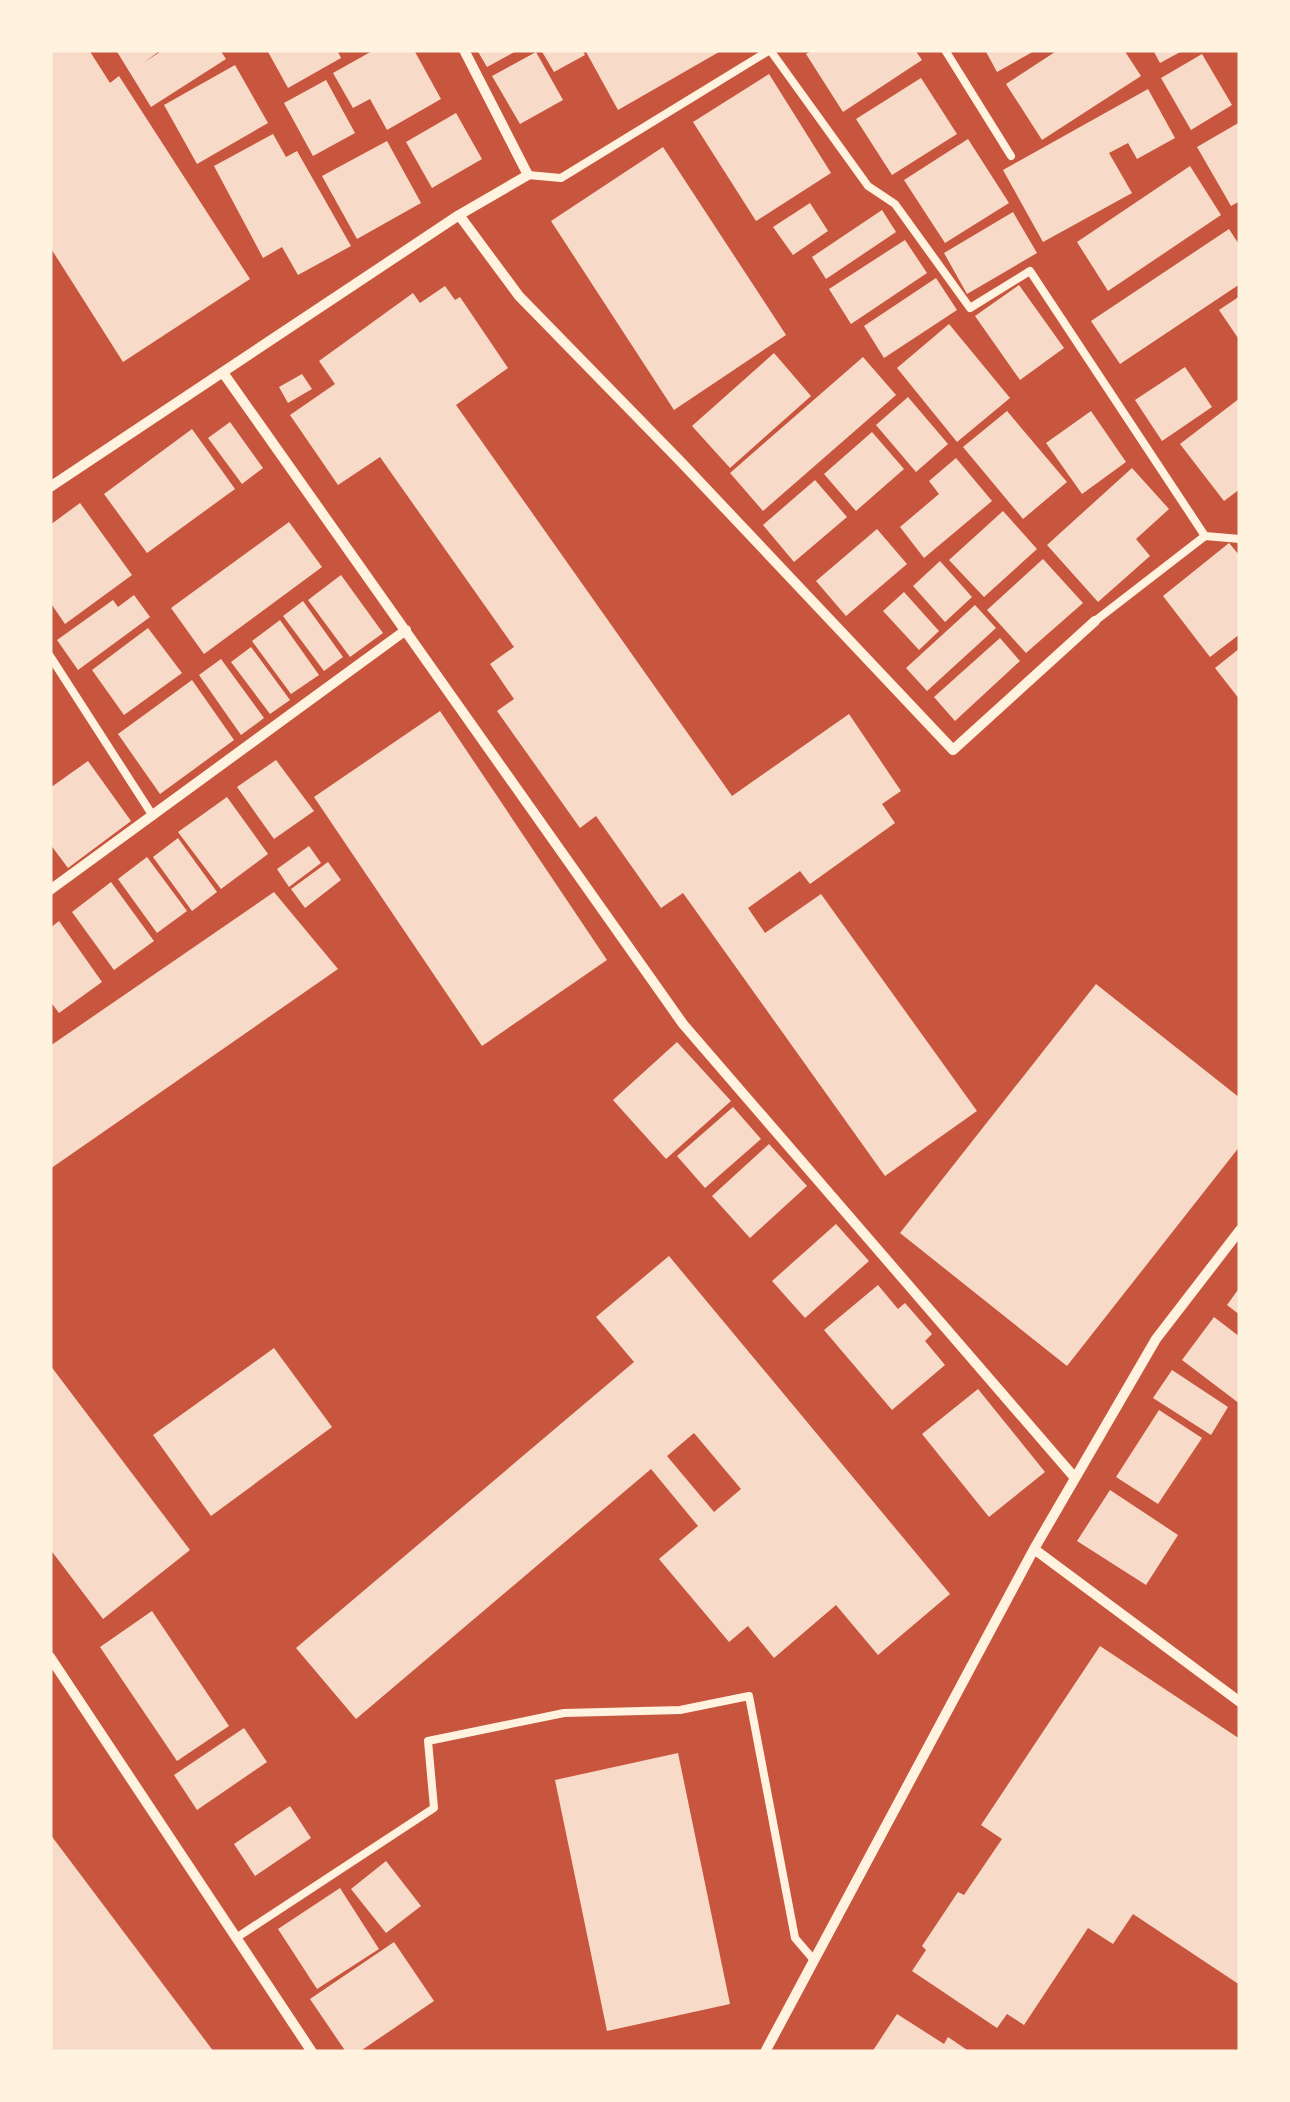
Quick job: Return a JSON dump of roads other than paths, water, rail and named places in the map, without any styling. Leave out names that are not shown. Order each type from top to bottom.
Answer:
[{"type":"street","points":[[50,487],[459,215],[528,175],[464,50]]},
{"type":"street","points":[[459,215],[519,296],[954,750],[1095,621]]},
{"type":"street","points":[[224,374],[683,1024],[1075,1478]]},
{"type":"street","points":[[50,890],[406,630]]},
{"type":"street","points":[[766,2052],[1034,1549],[1156,1338],[1240,1230]]},
{"type":"street","points":[[1034,1549],[1240,1702]]},
{"type":"street","points":[[50,1657],[312,2052]]},
{"type":"lane","points":[[528,175],[561,178],[770,50],[868,186],[894,204],[970,308],[1030,271],[1205,536]]},
{"type":"lane","points":[[945,50],[1010,156]]},
{"type":"lane","points":[[1095,621],[1205,536],[1240,539]]},
{"type":"lane","points":[[50,656],[153,816]]},
{"type":"lane","points":[[236,1938],[434,1808],[428,1741],[564,1713],[680,1710],[749,1696],[795,1938],[813,1959]]}]
